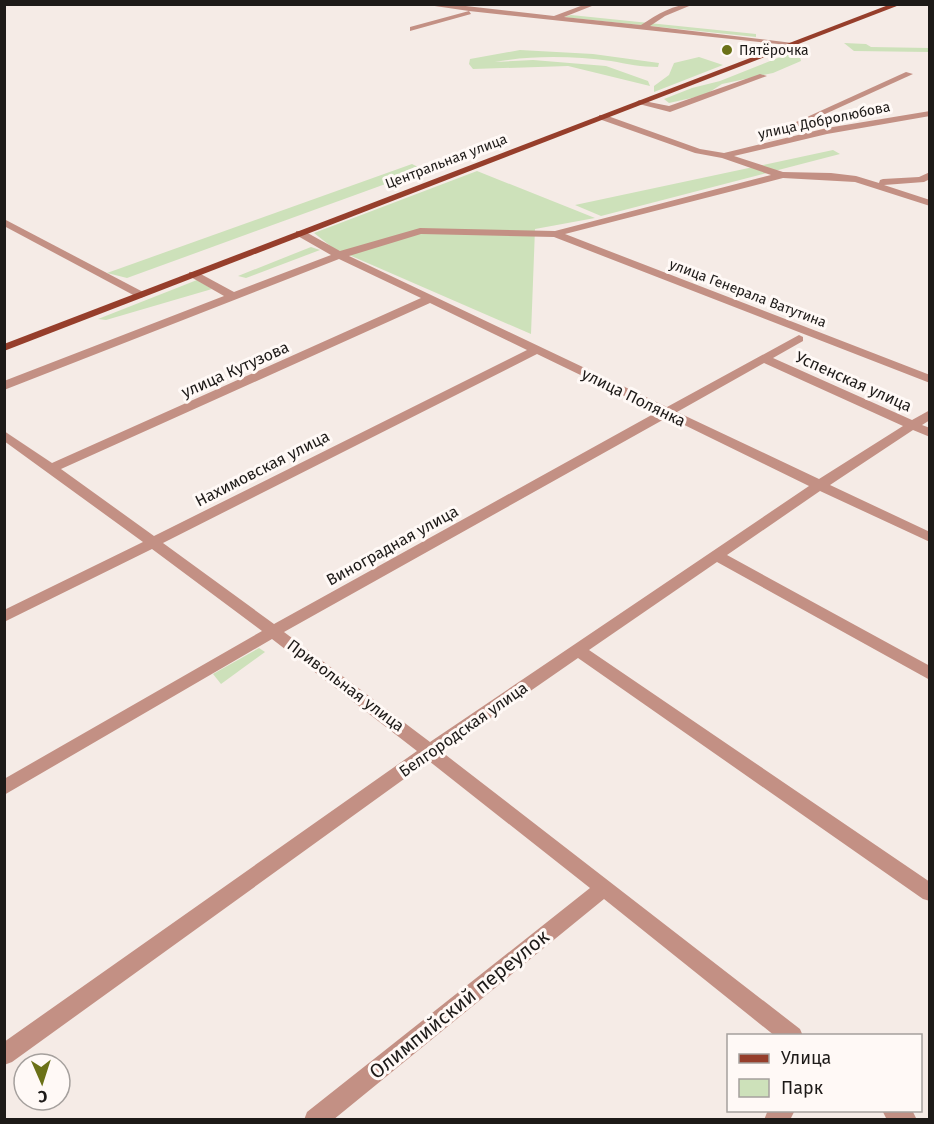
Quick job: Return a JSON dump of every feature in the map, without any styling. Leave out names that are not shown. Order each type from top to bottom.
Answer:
[{"type":"main road","name":"Центральная улица","points":[[4,348],[899,4]]},
{"type":"street","points":[[424,4],[484,6],[553,18],[797,44]]},
{"type":"street","points":[[553,18],[594,4]]},
{"type":"street","points":[[642,28],[662,14],[691,4]]},
{"type":"street","points":[[413,29],[484,6]]},
{"type":"street","points":[[724,156],[909,74]]},
{"type":"street","points":[[639,103],[670,109],[763,76]]},
{"type":"street","name":"улица Добролюбова","points":[[724,156],[827,131],[930,113]]},
{"type":"street","points":[[602,117],[698,151],[724,156],[783,175]]},
{"type":"street","points":[[4,386],[339,255],[420,231],[555,234],[783,175],[831,176],[871,183],[930,203]]},
{"type":"street","points":[[871,183],[921,180],[930,175]]},
{"type":"street","points":[[4,222],[141,295]]},
{"type":"street","name":"улица Полянка","points":[[300,233],[339,255],[930,538]]},
{"type":"street","name":"улица Генерала Ватутина","points":[[555,234],[930,379]]},
{"type":"street","points":[[193,274],[231,296]]},
{"type":"street","name":"улица Кутузова","points":[[52,468],[431,298]]},
{"type":"street","name":"Виноградная улица","points":[[4,788],[274,631],[800,339]]},
{"type":"street","name":"Нахимовская улица","points":[[4,616],[536,350]]},
{"type":"street","name":"Успенская улица","points":[[765,359],[930,433]]},
{"type":"street","name":"Белгородская улица","points":[[4,1055],[430,750],[818,486],[930,414]]},
{"type":"street","name":"Привольная улица","points":[[4,435],[274,631],[430,750],[791,1034]]},
{"type":"street","points":[[717,556],[930,674]]},
{"type":"street","points":[[578,650],[930,893]]},
{"type":"street","name":"Олимпийский переулок","points":[[315,1119],[604,888]]},
{"type":"green space","points":[[571,15],[756,34],[756,37],[563,17]]},
{"type":"green space","points":[[844,43],[866,44],[871,47],[929,48],[929,52],[854,51]]},
{"type":"green space","points":[[520,50],[593,54],[659,63],[658,67],[652,67],[568,57],[524,58],[495,62],[533,60],[606,66],[648,81],[650,86],[568,66],[473,69],[469,64],[470,59]]},
{"type":"green space","points":[[798,50],[801,61],[773,73],[722,84],[705,95],[669,103],[664,99],[692,88],[720,81]]},
{"type":"green space","points":[[699,57],[723,65],[654,92],[654,86],[669,75],[674,63]]},
{"type":"green space","points":[[833,150],[840,154],[601,216],[575,205]]},
{"type":"green space","points":[[412,164],[424,170],[127,278],[107,273]]},
{"type":"green space","points":[[477,171],[595,218],[535,229],[531,334],[333,248],[314,233]]},
{"type":"green space","points":[[311,247],[320,250],[246,278],[238,276]]},
{"type":"green space","points":[[197,280],[212,289],[106,320],[98,319]]},
{"type":"green space","points":[[259,648],[265,652],[221,684],[213,674]]},
{"type":"place","name":"Пятёрочка","points":[[727,50]]}]
